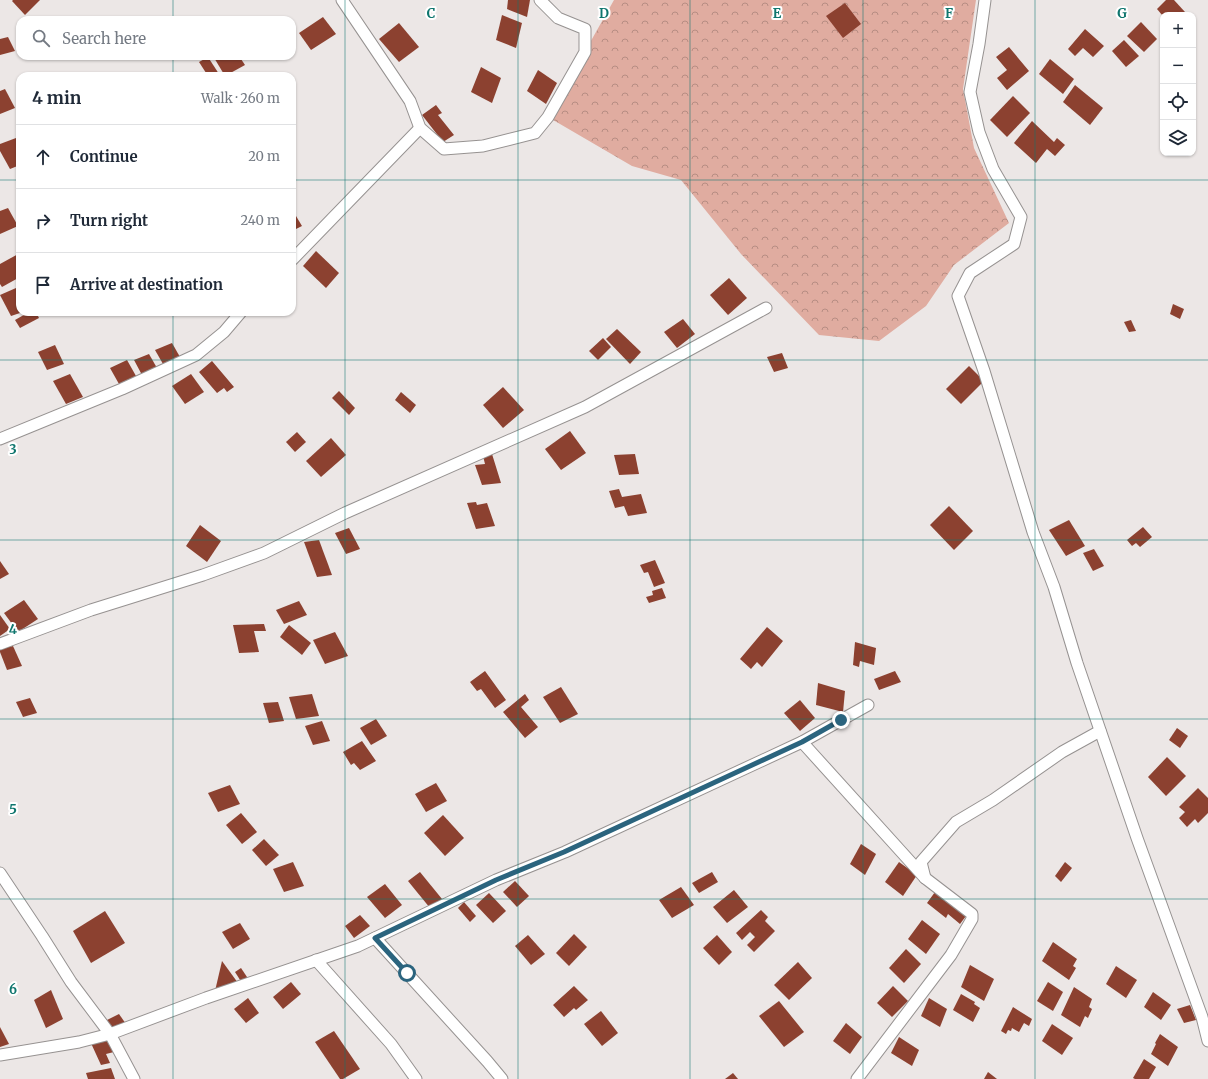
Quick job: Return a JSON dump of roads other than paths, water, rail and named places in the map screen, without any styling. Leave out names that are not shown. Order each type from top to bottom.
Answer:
[{"type":"street","points":[[342,0],[410,101],[420,128],[444,149],[483,146],[535,133],[548,117],[585,52],[585,29],[558,18],[540,0]]},
{"type":"street","points":[[985,0],[970,92],[978,132],[993,169],[1021,217],[1014,244],[970,273],[958,296],[984,371],[1033,532],[1054,587],[1077,663],[1100,731],[1200,1010],[1208,1041]]},
{"type":"street","points":[[296,256],[420,128]]},
{"type":"street","points":[[0,644],[91,610],[203,575],[264,553],[345,513],[585,407],[766,308]]},
{"type":"street","points":[[0,439],[122,389],[196,355],[224,332],[238,316]]},
{"type":"street","points":[[0,1055],[79,1042],[110,1034],[206,998],[358,946],[496,880],[564,852],[802,742],[868,705]]},
{"type":"street","points":[[925,878],[921,862],[956,822],[994,800],[1062,752],[1100,731]]},
{"type":"street","points":[[802,742],[925,878],[972,914],[972,919],[946,961],[857,1079]]},
{"type":"street","points":[[0,873],[71,982],[110,1034],[134,1079]]},
{"type":"street","points":[[375,938],[502,1079]]},
{"type":"street","points":[[316,960],[391,1044],[416,1079]]}]
